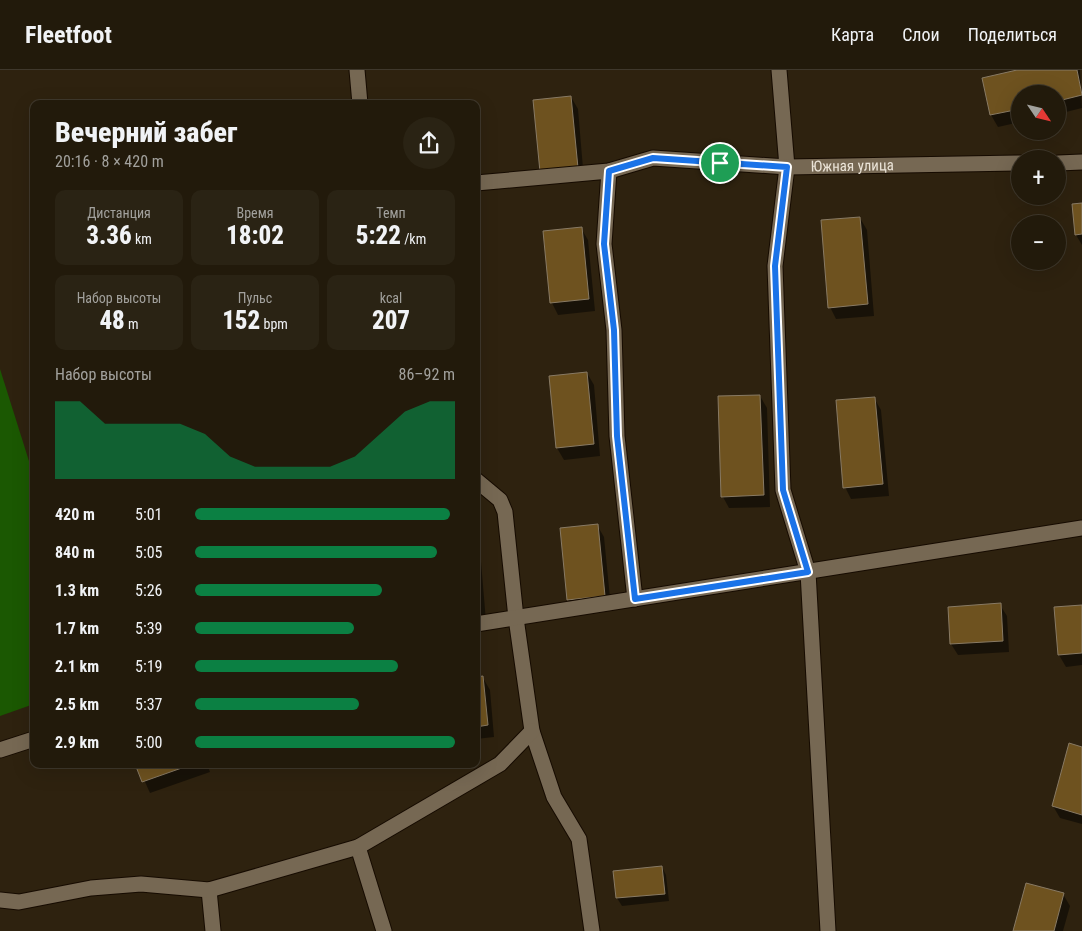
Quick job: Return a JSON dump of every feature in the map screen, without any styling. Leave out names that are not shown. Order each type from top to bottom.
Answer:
[{"type":"street","points":[[357,70],[360,100]]},
{"type":"street","points":[[778,70],[787,167],[775,266],[783,490],[808,572],[828,931]]},
{"type":"street","name":"Южная улица","points":[[480,183],[609,171],[653,158],[787,167],[1011,163]]},
{"type":"street","points":[[1066,163],[1082,162]]},
{"type":"street","points":[[609,171],[604,244],[614,330],[617,436],[635,599]]},
{"type":"street","points":[[480,483],[500,500],[505,512],[516,618],[532,731],[554,797],[579,840],[592,931]]},
{"type":"street","points":[[480,623],[1082,528]]},
{"type":"street","points":[[0,900],[20,902],[91,888],[140,884],[209,890],[358,847],[500,764],[532,731]]},
{"type":"street","points":[[0,750],[30,741]]},
{"type":"street","points":[[358,847],[384,931]]},
{"type":"street","points":[[209,890],[213,931]]},
{"type":"green space","points":[[0,369],[30,464],[30,705],[0,716]]},
{"type":"building","points":[[1017,70],[1077,70],[1082,95],[1066,99],[1066,85],[1011,85],[1011,111],[990,115],[982,78]]},
{"type":"building","points":[[571,96],[578,168],[540,172],[533,100]]},
{"type":"building","points":[[1082,203],[1082,234],[1075,235],[1072,204]]},
{"type":"building","points":[[860,217],[868,304],[828,308],[821,220]]},
{"type":"building","points":[[582,227],[589,299],[550,303],[543,231]]},
{"type":"building","points":[[587,372],[594,444],[556,448],[549,376]]},
{"type":"building","points":[[760,395],[764,495],[721,497],[718,396]]},
{"type":"building","points":[[875,397],[883,484],[843,488],[836,400]]},
{"type":"building","points":[[598,524],[605,596],[567,600],[560,528]]},
{"type":"building","points":[[1001,603],[1003,641],[950,644],[948,607]]},
{"type":"building","points":[[1082,605],[1082,653],[1058,655],[1054,607]]},
{"type":"building","points":[[480,676],[483,676],[488,725],[480,726]]},
{"type":"building","points":[[1069,743],[1082,747],[1082,815],[1052,806]]},
{"type":"building","points":[[137,768],[182,768],[142,782]]},
{"type":"building","points":[[662,866],[665,894],[616,898],[613,871]]},
{"type":"building","points":[[1026,883],[1064,893],[1054,931],[1013,931]]},
{"type":"route","points":[[653,158],[720,163],[787,167],[775,266],[783,490],[808,572],[635,599],[617,436],[614,330],[604,244],[609,171],[653,158]]}]
